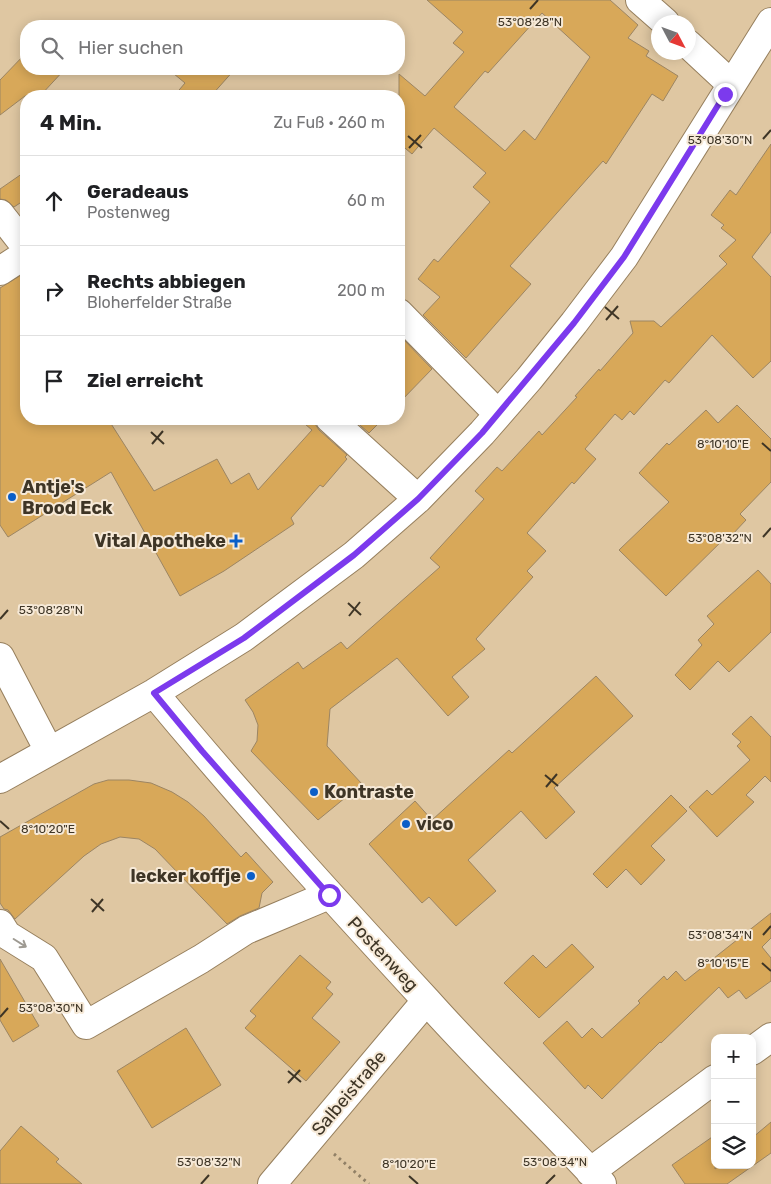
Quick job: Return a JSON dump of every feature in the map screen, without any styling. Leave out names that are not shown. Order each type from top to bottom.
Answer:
[{"type":"street","points":[[640,0],[657,15]]},
{"type":"street","points":[[0,779],[154,693],[244,638],[354,555],[418,499],[482,433],[574,323],[624,257],[771,22]]},
{"type":"street","points":[[696,51],[731,84]]},
{"type":"street","points":[[0,214],[20,239]]},
{"type":"street","points":[[0,270],[20,258]]},
{"type":"street","points":[[405,319],[498,414]]},
{"type":"street","points":[[337,425],[418,499]]},
{"type":"street","points":[[0,657],[50,751]]},
{"type":"street","name":"Postenweg","points":[[154,693],[202,751],[329,895],[426,1001],[596,1178]]},
{"type":"street","points":[[0,924],[7,935],[44,958],[86,1025],[201,959],[246,930],[329,895]]},
{"type":"street","name":"Salbeistraße","points":[[272,1184],[426,1001]]},
{"type":"street","points":[[756,1048],[771,1037]]},
{"type":"street","points":[[596,1178],[711,1082]]},
{"type":"path","points":[[313,1136],[368,1184]]},
{"type":"building","points":[[427,0],[610,0],[638,25],[628,38],[649,51],[646,56],[651,60],[678,76],[663,101],[652,94],[606,164],[603,161],[510,266],[531,284],[466,358],[423,315],[440,297],[418,279],[434,259],[438,262],[490,202],[473,187],[486,173],[434,128],[412,154],[405,148],[405,90],[399,90],[400,75],[425,96],[464,52],[453,43],[463,32]],"holes":[[[542,13],[590,57],[535,140],[524,130],[505,151],[454,107],[485,71],[488,73]]]},
{"type":"building","points":[[20,59],[20,75],[59,75],[46,90],[20,90],[20,100],[0,115],[0,80]]},
{"type":"building","points":[[175,75],[230,75],[216,90],[179,90],[185,83]]},
{"type":"building","points":[[771,144],[771,232],[752,257],[771,277],[771,361],[753,378],[712,335],[669,383],[665,380],[634,415],[630,411],[622,420],[615,414],[585,449],[596,459],[574,484],[572,482],[527,533],[546,551],[527,571],[533,577],[476,639],[485,649],[452,677],[469,697],[448,716],[397,658],[330,709],[327,746],[362,784],[318,820],[251,751],[257,741],[258,725],[253,712],[245,700],[298,662],[303,669],[341,642],[347,649],[440,567],[430,558],[484,499],[475,491],[497,467],[502,471],[539,431],[542,435],[577,397],[575,396],[633,333],[630,321],[654,321],[661,327],[727,264],[719,256],[736,240],[721,228],[724,225],[711,215],[730,190],[736,195]]},
{"type":"building","points":[[20,175],[20,203],[14,207],[6,200],[0,199],[0,189]]},
{"type":"building","points":[[20,276],[20,425],[112,425],[154,491],[217,459],[231,484],[249,473],[258,490],[312,430],[306,425],[316,425],[347,455],[345,457],[347,459],[323,487],[320,485],[291,518],[294,524],[224,571],[180,596],[111,472],[8,537],[0,525],[0,288]]},
{"type":"building","points":[[405,341],[432,369],[405,397]]},
{"type":"building","points":[[737,405],[771,439],[771,482],[740,514],[746,520],[731,536],[729,534],[666,596],[619,550],[669,502],[639,473],[667,443],[669,445],[706,410],[718,423]]},
{"type":"building","points":[[360,425],[377,425],[369,433]]},
{"type":"building","points":[[758,570],[771,584],[771,632],[729,672],[718,661],[690,690],[675,675],[702,645],[698,640],[714,624],[707,616]]},
{"type":"building","points":[[596,676],[633,716],[554,788],[575,812],[546,839],[521,811],[468,860],[496,891],[456,926],[429,897],[422,903],[369,844],[415,801],[432,820],[509,750],[512,753]]},
{"type":"building","points":[[751,716],[771,737],[771,782],[765,776],[746,795],[754,802],[717,837],[689,807],[707,790],[712,795],[750,760],[737,746],[741,742],[732,734]]},
{"type":"building","points":[[108,780],[151,783],[172,792],[188,802],[204,816],[241,857],[246,852],[273,882],[262,893],[259,908],[227,924],[155,849],[139,839],[120,837],[101,844],[84,856],[15,919],[0,903],[0,837],[94,784]]},
{"type":"building","points":[[671,795],[687,811],[651,846],[665,860],[641,885],[626,869],[607,888],[593,874]]},
{"type":"building","points":[[771,913],[771,938],[762,947],[771,958],[771,981],[746,999],[739,990],[728,998],[719,987],[602,1099],[588,1085],[585,1089],[543,1043],[567,1021],[582,1038],[592,1028],[602,1038],[640,1003],[638,1001],[664,976],[667,980],[676,971],[685,981]]},
{"type":"building","points":[[572,944],[594,967],[539,1018],[504,983],[533,955],[546,968]]},
{"type":"building","points":[[300,955],[331,982],[326,988],[333,994],[312,1018],[340,1042],[306,1081],[245,1028],[256,1016],[250,1011]]},
{"type":"building","points":[[0,959],[39,1026],[13,1042],[0,1020]]},
{"type":"building","points":[[186,1028],[221,1085],[152,1128],[117,1071]]},
{"type":"building","points":[[771,1122],[771,1153],[756,1164],[756,1135]]},
{"type":"building","points":[[21,1126],[59,1159],[56,1162],[82,1184],[0,1184],[0,1151]]},
{"type":"building","points":[[711,1138],[711,1169],[748,1169],[727,1184],[685,1184],[672,1165]]},
{"type":"place","name":"Antje's Brood Eck","points":[[12,497]]},
{"type":"place","name":"Vital Apotheke","points":[[236,541]]},
{"type":"place","name":"Kontraste","points":[[314,792]]},
{"type":"place","name":"vico","points":[[406,824]]},
{"type":"place","name":"lecker koffje","points":[[251,876]]},
{"type":"route","points":[[329,895],[202,751],[154,693],[244,638],[354,555],[418,499],[482,433],[574,323],[624,257],[725,94]]}]
